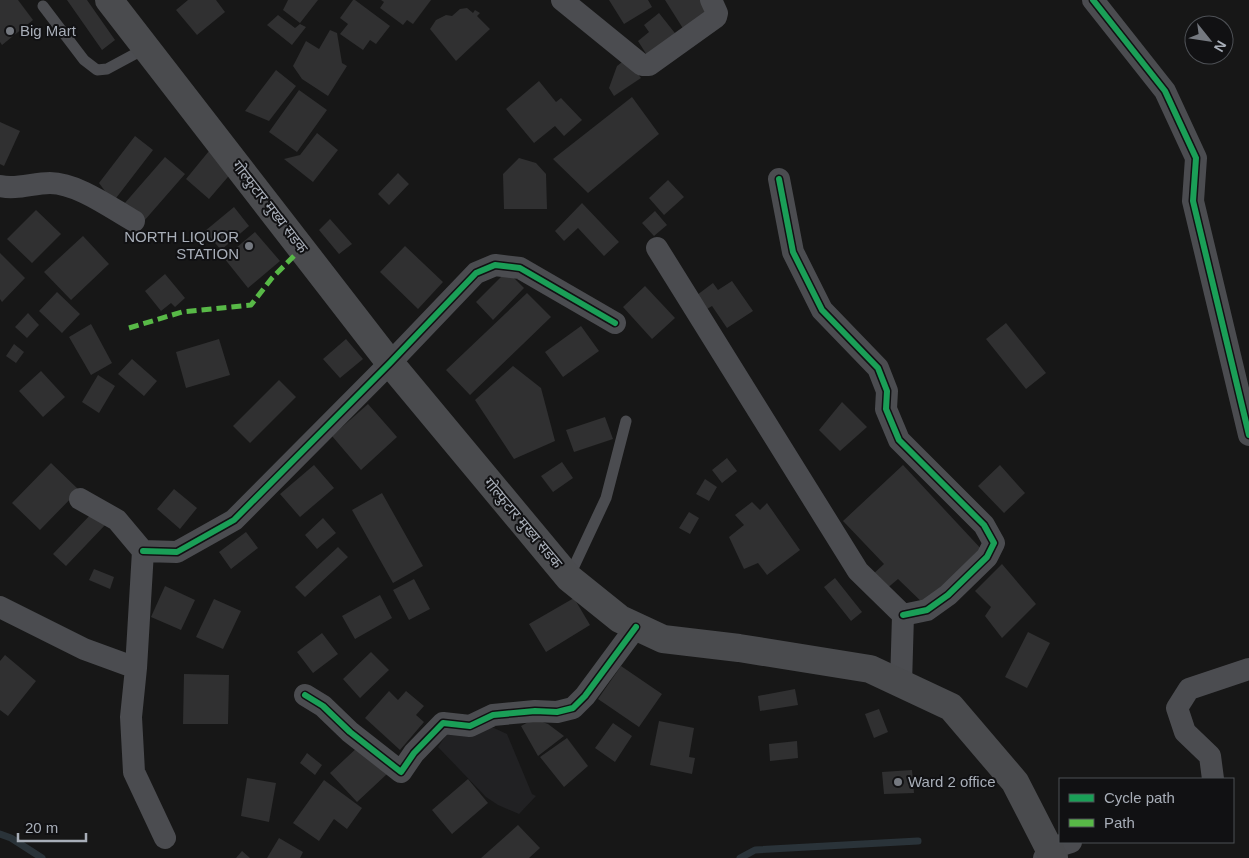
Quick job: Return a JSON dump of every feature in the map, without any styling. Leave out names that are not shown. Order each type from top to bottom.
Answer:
[{"type":"main road","name":"गोल्फुटार मुख्य सडक","points":[[109,0],[390,363],[569,578],[620,619],[663,639],[739,648],[870,670],[950,707],[1015,782],[1055,852]]},
{"type":"street","points":[[562,0],[642,65],[649,65],[716,17],[717,13],[711,0]]},
{"type":"street","points":[[1093,0],[1165,90],[1196,158],[1193,201],[1249,435]]},
{"type":"street","points":[[779,179],[792,252],[822,310],[878,368],[888,391],[886,408],[899,440],[984,525],[994,543],[987,558],[948,595],[927,610],[903,615]]},
{"type":"street","points":[[0,186],[10,188],[30,184],[52,183],[75,188],[134,221]]},
{"type":"street","points":[[657,248],[858,572],[903,615],[901,684]]},
{"type":"street","points":[[142,551],[178,552],[234,520],[390,363],[476,273],[495,265],[520,268],[615,323]]},
{"type":"street","points":[[80,499],[117,520],[142,551],[136,668],[131,717],[134,772],[165,838]]},
{"type":"street","points":[[0,607],[84,649],[136,668]]},
{"type":"street","points":[[305,695],[323,706],[350,732],[401,772],[414,753],[442,723],[470,726],[493,715],[535,711],[557,712],[573,708],[585,696],[636,627]]},
{"type":"street","points":[[1213,778],[1210,756],[1185,732],[1177,708],[1189,689],[1249,669]]},
{"type":"lane","points":[[43,6],[84,60],[97,70],[107,69],[146,48]]},
{"type":"lane","points":[[569,578],[606,498],[626,421]]},
{"type":"shaded area","points":[[455,722],[494,728],[507,734],[532,794],[536,796],[519,814],[498,805],[486,797],[438,747]]},
{"type":"building","name":"Big Mart","points":[[0,0],[18,0],[33,20],[2,45],[0,42]]},
{"type":"building","points":[[67,0],[87,0],[115,40],[102,50]]},
{"type":"building","points":[[188,0],[216,0],[225,12],[197,35],[176,10]]},
{"type":"building","points":[[288,0],[318,0],[300,23],[283,10]]},
{"type":"building","points":[[353,0],[390,26],[376,44],[370,40],[363,50],[340,34],[348,24],[340,18]]},
{"type":"building","points":[[381,0],[431,0],[413,24],[407,20],[403,25],[380,8],[384,2]]},
{"type":"building","points":[[609,0],[648,0],[652,7],[624,24]]},
{"type":"building","points":[[665,0],[701,0],[710,13],[684,30]]},
{"type":"building","points":[[467,8],[473,13],[475,10],[480,13],[477,16],[490,29],[456,61],[430,29],[436,20],[446,15],[452,16],[460,9]]},
{"type":"building","points":[[659,13],[678,37],[650,60],[638,41],[649,32],[644,25]]},
{"type":"building","points":[[278,15],[295,28],[300,24],[306,27],[292,45],[267,25]]},
{"type":"building","points":[[330,30],[337,33],[342,63],[347,66],[328,96],[302,79],[293,66],[306,41],[319,49]]},
{"type":"building","points":[[626,59],[641,78],[614,96],[609,88],[617,66]]},
{"type":"building","points":[[276,70],[296,86],[269,121],[245,111]]},
{"type":"building","points":[[539,81],[556,102],[561,98],[582,120],[564,136],[555,126],[534,143],[506,109]]},
{"type":"building","points":[[299,90],[327,110],[297,152],[269,132]]},
{"type":"building","points":[[632,97],[659,134],[588,193],[553,159]]},
{"type":"building","points":[[0,122],[20,131],[4,166],[0,164]]},
{"type":"building","points":[[317,133],[338,150],[313,182],[284,159],[300,155]]},
{"type":"building","points":[[135,136],[153,150],[113,202],[99,183]]},
{"type":"building","points":[[209,151],[233,171],[209,199],[186,179]]},
{"type":"building","points":[[165,157],[185,174],[144,221],[124,204]]},
{"type":"building","points":[[519,158],[536,163],[546,174],[547,209],[504,209],[503,174]]},
{"type":"building","points":[[398,173],[409,184],[389,205],[378,194]]},
{"type":"building","points":[[668,180],[684,197],[664,215],[649,198]]},
{"type":"building","points":[[582,203],[619,242],[604,256],[578,228],[564,241],[555,231]]},
{"type":"building","points":[[234,207],[249,226],[221,250],[205,231]]},
{"type":"building","points":[[36,210],[61,234],[32,263],[7,239]]},
{"type":"building","points":[[655,211],[667,225],[654,236],[642,223]]},
{"type":"building","points":[[330,219],[352,244],[339,254],[319,230]]},
{"type":"building","points":[[255,232],[280,261],[248,288],[224,258]]},
{"type":"building","points":[[83,236],[109,264],[71,300],[44,272]]},
{"type":"building","points":[[405,246],[443,282],[418,309],[380,272]]},
{"type":"building","points":[[0,253],[25,278],[2,302],[0,299]]},
{"type":"building","points":[[507,271],[524,288],[493,320],[476,302]]},
{"type":"building","points":[[165,274],[185,298],[175,307],[171,303],[161,311],[145,291]]},
{"type":"building","points":[[732,281],[753,311],[727,328],[712,306],[707,309],[697,295],[713,283],[718,290]]},
{"type":"building","points":[[645,286],[675,318],[652,339],[623,307]]},
{"type":"building","points":[[57,292],[80,314],[62,333],[39,311]]},
{"type":"building","points":[[527,293],[551,317],[470,395],[446,370]]},
{"type":"building","points":[[28,313],[39,325],[27,338],[15,327]]},
{"type":"building","points":[[1006,323],[1046,373],[1026,389],[986,339]]},
{"type":"building","points":[[91,324],[112,363],[91,375],[69,337]]},
{"type":"building","points":[[581,326],[599,351],[563,377],[545,352]]},
{"type":"building","points":[[219,339],[230,375],[186,388],[176,352]]},
{"type":"building","points":[[346,339],[363,359],[340,378],[323,359]]},
{"type":"building","points":[[14,344],[24,352],[16,363],[6,356]]},
{"type":"building","points":[[132,359],[157,381],[144,396],[118,374]]},
{"type":"building","points":[[513,366],[541,388],[555,441],[514,459],[475,400]]},
{"type":"building","points":[[41,371],[65,397],[43,417],[19,391]]},
{"type":"building","points":[[98,375],[115,386],[99,413],[82,402]]},
{"type":"building","points":[[279,380],[296,397],[250,443],[233,426]]},
{"type":"building","points":[[842,402],[867,427],[840,451],[819,430]]},
{"type":"building","points":[[368,404],[397,437],[361,470],[332,436]]},
{"type":"building","points":[[605,417],[613,439],[574,452],[566,430]]},
{"type":"building","points":[[727,458],[737,471],[722,483],[712,470]]},
{"type":"building","points":[[562,462],[573,478],[553,492],[541,476]]},
{"type":"building","points":[[51,463],[79,490],[40,530],[12,503]]},
{"type":"building","points":[[314,465],[334,488],[300,517],[280,494]]},
{"type":"building","points":[[903,465],[984,552],[927,607],[898,579],[885,590],[871,576],[884,564],[843,521]]},
{"type":"building","points":[[1000,465],[1025,493],[1004,513],[978,486]]},
{"type":"building","points":[[705,479],[717,487],[709,501],[696,494]]},
{"type":"building","points":[[174,489],[197,508],[180,529],[157,509]]},
{"type":"building","points":[[382,493],[423,566],[393,583],[352,510]]},
{"type":"building","points":[[752,502],[760,510],[767,503],[800,550],[767,575],[758,563],[744,569],[729,537],[744,525],[735,515]]},
{"type":"building","points":[[93,512],[106,524],[66,566],[53,554]]},
{"type":"building","points":[[689,512],[699,518],[690,534],[679,528]]},
{"type":"building","points":[[323,518],[336,533],[317,549],[305,535]]},
{"type":"building","points":[[246,532],[258,548],[231,569],[219,552]]},
{"type":"building","points":[[338,547],[348,557],[305,597],[295,587]]},
{"type":"building","points":[[1002,564],[1036,604],[1002,638],[985,616],[991,607],[975,591]]},
{"type":"building","points":[[94,569],[114,577],[110,589],[89,580]]},
{"type":"building","points":[[835,578],[862,612],[851,621],[824,587]]},
{"type":"building","points":[[414,579],[430,609],[409,620],[393,590]]},
{"type":"building","points":[[165,586],[195,600],[181,630],[151,617]]},
{"type":"building","points":[[380,595],[392,618],[355,639],[342,616]]},
{"type":"building","points":[[574,598],[590,625],[546,652],[529,624]]},
{"type":"building","points":[[214,599],[241,611],[223,649],[196,637]]},
{"type":"building","points":[[1028,632],[1050,643],[1027,688],[1005,677]]},
{"type":"building","points":[[322,633],[338,654],[313,673],[297,652]]},
{"type":"building","points":[[371,652],[389,670],[360,698],[343,679]]},
{"type":"building","points":[[5,655],[36,681],[8,716],[0,710],[0,661]]},
{"type":"building","points":[[621,666],[662,694],[639,727],[598,699]]},
{"type":"building","points":[[184,674],[229,675],[228,724],[183,724]]},
{"type":"building","points":[[795,689],[798,705],[760,711],[758,696]]},
{"type":"building","points":[[389,691],[398,700],[406,691],[424,706],[416,715],[424,722],[400,750],[365,718]]},
{"type":"building","points":[[879,709],[888,732],[874,738],[865,714]]},
{"type":"building","points":[[534,719],[548,724],[564,736],[538,756],[521,726]]},
{"type":"building","points":[[659,721],[694,728],[689,757],[695,758],[692,774],[650,765]]},
{"type":"building","points":[[613,723],[632,736],[615,762],[595,748]]},
{"type":"building","points":[[567,738],[588,766],[564,787],[540,757]]},
{"type":"building","points":[[797,741],[798,758],[770,761],[769,744]]},
{"type":"building","points":[[360,745],[387,774],[357,802],[330,773]]},
{"type":"building","points":[[307,753],[322,765],[315,775],[300,763]]},
{"type":"building","name":"Ward 2 office","points":[[912,770],[914,793],[884,794],[882,772]]},
{"type":"building","points":[[247,778],[276,783],[269,822],[241,816]]},
{"type":"building","points":[[468,779],[488,803],[452,834],[432,810]]},
{"type":"building","points":[[324,780],[362,808],[347,829],[334,819],[319,841],[293,823]]},
{"type":"building","points":[[518,825],[540,848],[529,858],[481,858]]},
{"type":"building","points":[[279,838],[303,852],[300,858],[267,858]]},
{"type":"building","points":[[242,851],[250,858],[236,858]]},
{"type":"waterway","points":[[0,834],[11,838],[42,858]]},
{"type":"waterway","points":[[740,858],[755,850],[918,841]]},
{"type":"marked path","points":[[129,328],[182,312],[251,305],[272,278],[302,248]]},
{"type":"cycle path","points":[[1093,0],[1165,91],[1196,158],[1193,201],[1249,435]]},
{"type":"cycle path","points":[[779,179],[793,252],[822,310],[878,368],[887,391],[886,409],[899,440],[984,525],[994,543],[987,557],[948,595],[927,610],[903,615]]},
{"type":"cycle path","points":[[143,551],[177,552],[234,520],[390,363],[476,273],[495,265],[520,268],[615,323]]},
{"type":"cycle path","points":[[305,695],[323,706],[350,732],[401,772],[414,753],[443,723],[470,726],[493,715],[535,711],[557,712],[573,708],[585,696],[636,627]]},
{"type":"place","name":"Big Mart","points":[[10,31]]},
{"type":"place","name":"NORTH LIQUOR STATION","points":[[249,246]]},
{"type":"place","name":"Ward 2 office","points":[[898,782]]}]
